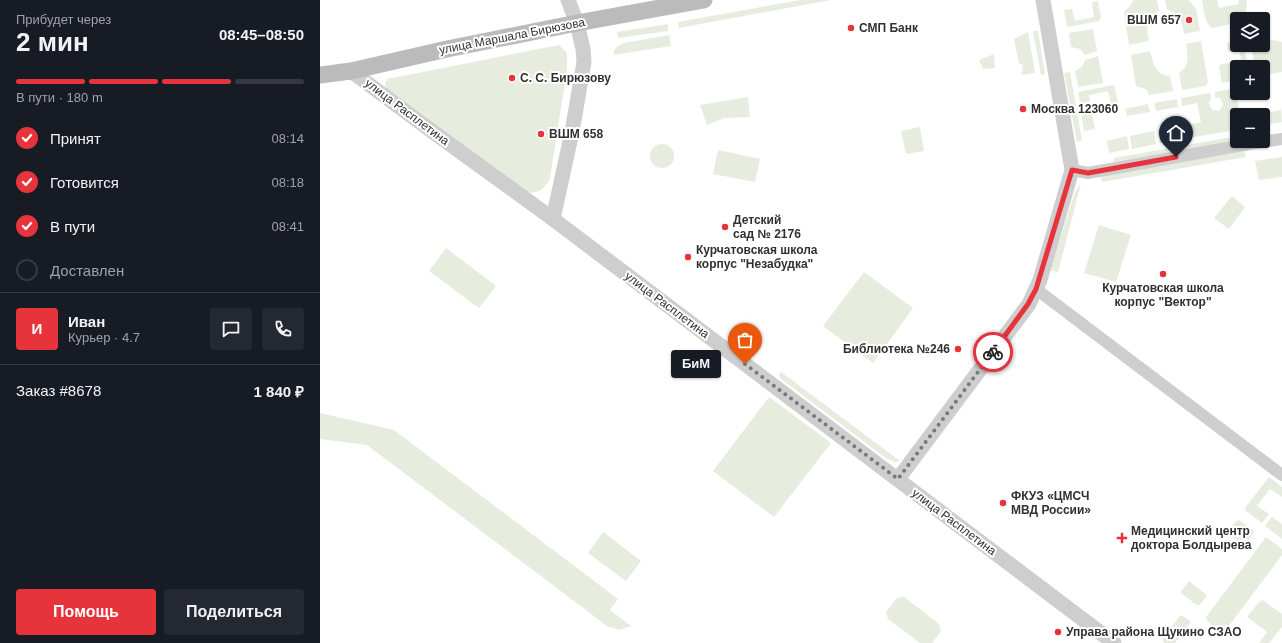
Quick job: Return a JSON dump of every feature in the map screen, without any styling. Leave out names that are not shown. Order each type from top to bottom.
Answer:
[{"type":"main road","name":"улица Маршала Бирюзова","points":[[320,76],[351,71],[447,49],[577,23],[704,0]]},
{"type":"street","points":[[553,219],[572,132],[584,62],[583,49],[577,23],[568,0]]},
{"type":"street","points":[[898,479],[1028,304],[1036,289],[1072,170],[1043,0]]},
{"type":"street","name":"улица Расплетина","points":[[351,71],[553,219],[1114,643]]},
{"type":"street","points":[[1072,170],[1088,173],[1282,139]]},
{"type":"street","points":[[1036,289],[1282,475]]},
{"type":"shaded area","points":[[800,0],[831,0],[679,28],[678,22]]},
{"type":"shaded area","points":[[1133,0],[1157,0],[1159,11],[1149,20],[1147,32],[1149,41],[1129,45],[1124,12],[1131,5]]},
{"type":"shaded area","points":[[1165,0],[1189,0],[1196,9],[1200,31],[1184,34],[1180,19],[1178,16],[1167,10]]},
{"type":"shaded area","points":[[1202,0],[1217,0],[1219,8],[1239,4],[1238,0],[1246,0],[1247,5],[1246,12],[1230,12],[1230,24],[1212,28],[1207,23]]},
{"type":"shaded area","points":[[1098,1],[1101,17],[1099,21],[1067,27],[1064,10],[1072,9],[1075,21],[1094,17],[1092,2]]},
{"type":"shaded area","points":[[668,24],[668,31],[618,38],[617,32]]},
{"type":"shaded area","points":[[1093,29],[1097,51],[1085,55],[1080,49],[1071,47],[1069,33]]},
{"type":"shaded area","points":[[1033,31],[1038,31],[1045,74],[1041,75]]},
{"type":"shaded area","points":[[1028,32],[1035,73],[1021,75],[1021,72],[1023,71],[1022,64],[1019,64],[1014,39]]},
{"type":"shaded area","points":[[669,35],[671,46],[613,55],[616,48],[624,43]]},
{"type":"shaded area","points":[[1270,40],[1282,42],[1282,72],[1270,74],[1270,60],[1254,60],[1252,52],[1270,52]]},
{"type":"shaded area","points":[[1201,41],[1208,82],[1206,86],[1182,90],[1179,73],[1187,64],[1188,56],[1186,44]]},
{"type":"shaded area","points":[[1230,42],[1230,52],[1228,52],[1227,43]]},
{"type":"shaded area","points":[[559,45],[567,53],[567,70],[550,178],[542,189],[535,192],[522,191],[389,92],[385,85],[387,79]]},
{"type":"shaded area","points":[[1150,51],[1152,60],[1158,71],[1161,74],[1170,76],[1173,91],[1149,95],[1146,89],[1136,86],[1131,55]]},
{"type":"shaded area","points":[[1239,52],[1245,52],[1247,60],[1241,60]]},
{"type":"shaded area","points":[[994,54],[995,68],[983,69],[979,60]]},
{"type":"shaded area","points":[[1098,56],[1103,83],[1078,87],[1075,71],[1082,67],[1085,60]]},
{"type":"shaded area","points":[[1230,62],[1230,81],[1222,83],[1219,65]]},
{"type":"shaded area","points":[[1070,72],[1082,140],[1077,142],[1064,73]]},
{"type":"shaded area","points":[[1114,85],[1118,102],[1111,104],[1108,91],[1089,95],[1090,105],[1081,107],[1078,92]]},
{"type":"shaded area","points":[[1230,89],[1230,100],[1238,100],[1239,108],[1230,108],[1230,131],[1188,138],[1185,126],[1201,122],[1197,103],[1182,106],[1181,98],[1210,93],[1210,107],[1218,111],[1221,109],[1223,104],[1220,98],[1215,97],[1215,92]]},
{"type":"shaded area","points":[[748,97],[750,117],[724,118],[707,125],[700,105]]},
{"type":"shaded area","points":[[1177,99],[1178,107],[1156,111],[1154,103]]},
{"type":"shaded area","points":[[1148,104],[1150,112],[1127,116],[1125,109]]},
{"type":"shaded area","points":[[1091,110],[1095,129],[1084,131],[1081,112]]},
{"type":"shaded area","points":[[1281,110],[1282,122],[1270,124],[1270,112]]},
{"type":"shaded area","points":[[1181,126],[1184,139],[1160,143],[1158,130]]},
{"type":"shaded area","points":[[920,127],[924,151],[906,154],[901,131]]},
{"type":"shaded area","points":[[1154,131],[1156,144],[1132,149],[1130,136]]},
{"type":"shaded area","points":[[1127,136],[1129,149],[1109,153],[1107,141]]},
{"type":"shaded area","points":[[1230,137],[1230,142],[1113,162],[1114,158]]},
{"type":"shaded area","points":[[662,144],[671,147],[674,156],[671,165],[662,168],[653,165],[650,156],[653,147]]},
{"type":"shaded area","points":[[718,150],[760,159],[755,182],[713,174]]},
{"type":"shaded area","points":[[1244,151],[1246,157],[1102,182],[1100,176]]},
{"type":"shaded area","points":[[1282,157],[1282,177],[1259,180],[1255,161]]},
{"type":"shaded area","points":[[1081,184],[1058,272],[1050,270],[1075,192]]},
{"type":"shaded area","points":[[1232,196],[1245,207],[1229,229],[1214,218]]},
{"type":"shaded area","points":[[1099,225],[1131,235],[1116,282],[1084,273]]},
{"type":"shaded area","points":[[446,248],[496,286],[479,308],[429,271]]},
{"type":"shaded area","points":[[864,272],[913,308],[873,363],[823,326]]},
{"type":"shaded area","points":[[781,372],[900,461],[895,462],[887,459],[780,378],[779,374]]},
{"type":"shaded area","points":[[769,397],[831,443],[774,517],[713,471]]},
{"type":"shaded area","points":[[320,413],[394,430],[618,599],[610,610],[631,626],[619,630],[607,626],[367,445],[320,439]]},
{"type":"shaded area","points":[[1269,477],[1282,487],[1282,497],[1270,489],[1257,506],[1269,514],[1262,523],[1245,510],[1245,508]]},
{"type":"shaded area","points":[[1272,517],[1282,524],[1282,539],[1265,526]]},
{"type":"shaded area","points":[[1239,520],[1254,532],[1244,546],[1227,533],[1236,521]]},
{"type":"shaded area","points":[[603,532],[641,561],[626,581],[588,553]]},
{"type":"shaded area","points":[[1266,537],[1282,549],[1282,555],[1225,631],[1221,632],[1207,621],[1206,617]]},
{"type":"shaded area","points":[[1189,581],[1207,595],[1200,605],[1197,605],[1182,594],[1181,591]]},
{"type":"shaded area","points":[[904,597],[938,623],[941,631],[932,643],[920,643],[888,619],[886,612],[897,598]]},
{"type":"shaded area","points":[[1263,600],[1282,614],[1282,627],[1269,643],[1259,643],[1267,632],[1247,617],[1259,602]]},
{"type":"shaded area","points":[[1180,616],[1183,616],[1191,622],[1175,643],[1164,643],[1163,638]]},
{"type":"way so far","points":[[745,364],[898,479],[993,352]]},
{"type":"place","name":"ВШM 657","points":[[1189,20]]},
{"type":"place","name":"СМП Банк","points":[[851,28]]},
{"type":"place","name":"С. С. Бирюзову","points":[[512,78]]},
{"type":"place","name":"Москва 123060","points":[[1023,109]]},
{"type":"place","name":"ВШM 658","points":[[541,134]]},
{"type":"place","name":"Детский сад № 2176","points":[[725,227]]},
{"type":"place","name":"Курчатовская школа корпус \"Незабудка\"","points":[[688,257]]},
{"type":"place","name":"Курчатовская школа корпус \"Вектор\"","points":[[1163,274]]},
{"type":"place","name":"Библиотека №246","points":[[958,349]]},
{"type":"place","name":"БиМ","points":[[745,364]]},
{"type":"place","name":"ФКУЗ «ЦМСЧ МВД России»","points":[[1003,503]]},
{"type":"place","name":"Медицинский центр доктора Болдырева","points":[[1122,538]]},
{"type":"place","name":"Управа района Щукино СЗАО","points":[[1058,632]]},
{"type":"route","points":[[993,352],[1028,304],[1040,280],[1072,170],[1088,173],[1176,157]]}]
